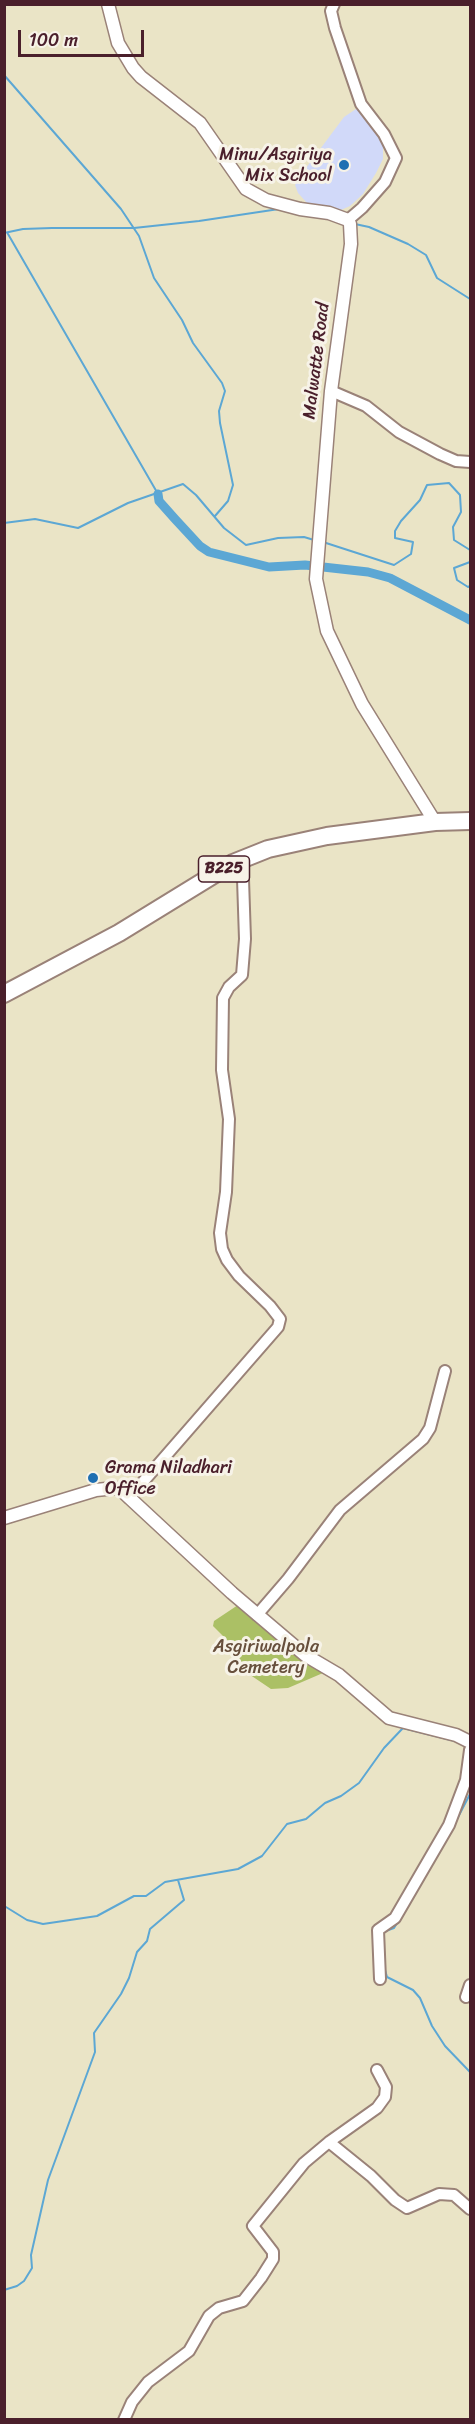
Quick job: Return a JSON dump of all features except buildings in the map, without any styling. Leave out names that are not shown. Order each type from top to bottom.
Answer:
[{"type":"main road","name":"B225","points":[[4,994],[119,933],[239,861],[268,849],[327,836],[435,822],[471,821]]},
{"type":"street","points":[[108,4],[118,43],[133,68],[141,77],[200,123],[246,189],[266,200],[300,209],[329,213],[348,220],[385,183],[396,158],[384,134],[361,104],[334,28],[333,4]]},
{"type":"street","name":"Malwatte Road","points":[[348,220],[351,244],[331,391],[316,579],[327,631],[362,704],[435,822]]},
{"type":"street","points":[[331,391],[366,406],[399,432],[440,454],[456,461],[471,462]]},
{"type":"street","points":[[129,1498],[278,1327],[280,1319],[227,1260],[222,1249],[220,1233],[226,1192],[229,1119],[222,1070],[223,998],[229,987],[242,975],[245,939],[243,879],[239,861]]},
{"type":"street","points":[[257,1615],[288,1580],[340,1509],[423,1439],[430,1428],[445,1371]]},
{"type":"street","points":[[4,1518],[96,1490],[116,1488],[257,1615],[305,1655],[339,1675],[389,1718],[456,1735],[471,1742]]},
{"type":"street","points":[[380,1979],[378,1930],[395,1918],[449,1825],[466,1780],[471,1750]]},
{"type":"street","points":[[466,1997],[471,1986]]},
{"type":"street","points":[[124,2420],[132,2402],[148,2382],[189,2351],[209,2316],[219,2308],[243,2301],[261,2278],[273,2259],[273,2252],[254,2226],[304,2163],[377,2108],[385,2097],[386,2087],[377,2070]]},
{"type":"street","points":[[329,2142],[372,2176],[395,2200],[407,2208],[439,2194],[454,2195],[471,2209]]},
{"type":"shaded area","name":"Minu/Asgiriya Mix School","points":[[356,109],[360,110],[378,134],[383,146],[383,159],[376,173],[363,194],[350,206],[341,210],[307,203],[298,193],[295,185],[344,117]]},
{"type":"green space","name":"Asgiriwalpola Cemetery","points":[[241,1603],[324,1669],[323,1673],[288,1688],[271,1689],[237,1666],[230,1643],[213,1626],[214,1621]]},
{"type":"waterway","points":[[4,75],[121,209],[139,236],[154,278],[182,320],[193,343],[222,383],[225,391],[219,411],[220,423],[233,485],[228,501],[215,516]]},
{"type":"waterway","points":[[4,233],[23,229],[134,228],[279,209]]},
{"type":"waterway","points":[[293,213],[305,216]]},
{"type":"waterway","points":[[355,224],[369,227],[408,244],[426,255],[437,278],[470,299]]},
{"type":"waterway","points":[[8,234],[158,494]]},
{"type":"waterway","points":[[323,542],[394,565],[411,554],[413,542],[395,538],[395,531],[401,521],[420,500],[427,485],[449,483],[460,495],[461,512],[453,527],[454,540],[470,550]]},
{"type":"waterway","points":[[4,523],[35,519],[78,528],[128,503],[183,484],[196,495],[224,528],[246,545],[278,538],[304,537],[314,540]]},
{"type":"waterway","points":[[158,494],[159,501],[200,546],[209,552],[269,567],[305,565],[368,572],[390,578],[470,620]]},
{"type":"waterway","points":[[470,562],[454,568],[457,580],[470,586]]},
{"type":"waterway","points":[[6,1907],[27,1920],[43,1924],[97,1916],[134,1896],[146,1896],[165,1882],[238,1869],[262,1856],[287,1824],[306,1819],[325,1803],[341,1796],[359,1783],[384,1748],[403,1728],[455,1741]]},
{"type":"waterway","points":[[454,1825],[470,1794]]},
{"type":"waterway","points":[[4,2290],[24,2281],[32,2268],[31,2255],[48,2180],[95,2052],[94,2033],[121,1994],[137,1952],[147,1941],[150,1929],[184,1900],[178,1880]]},
{"type":"waterway","points":[[383,1932],[394,1928],[402,1915]]},
{"type":"waterway","points":[[385,1970],[387,1977],[413,1990],[420,1998],[432,2026],[445,2046],[470,2072]]},
{"type":"place","name":"Minu/Asgiriya Mix School","points":[[344,165]]},
{"type":"place","name":"Grama Niladhari Office","points":[[93,1478]]}]
